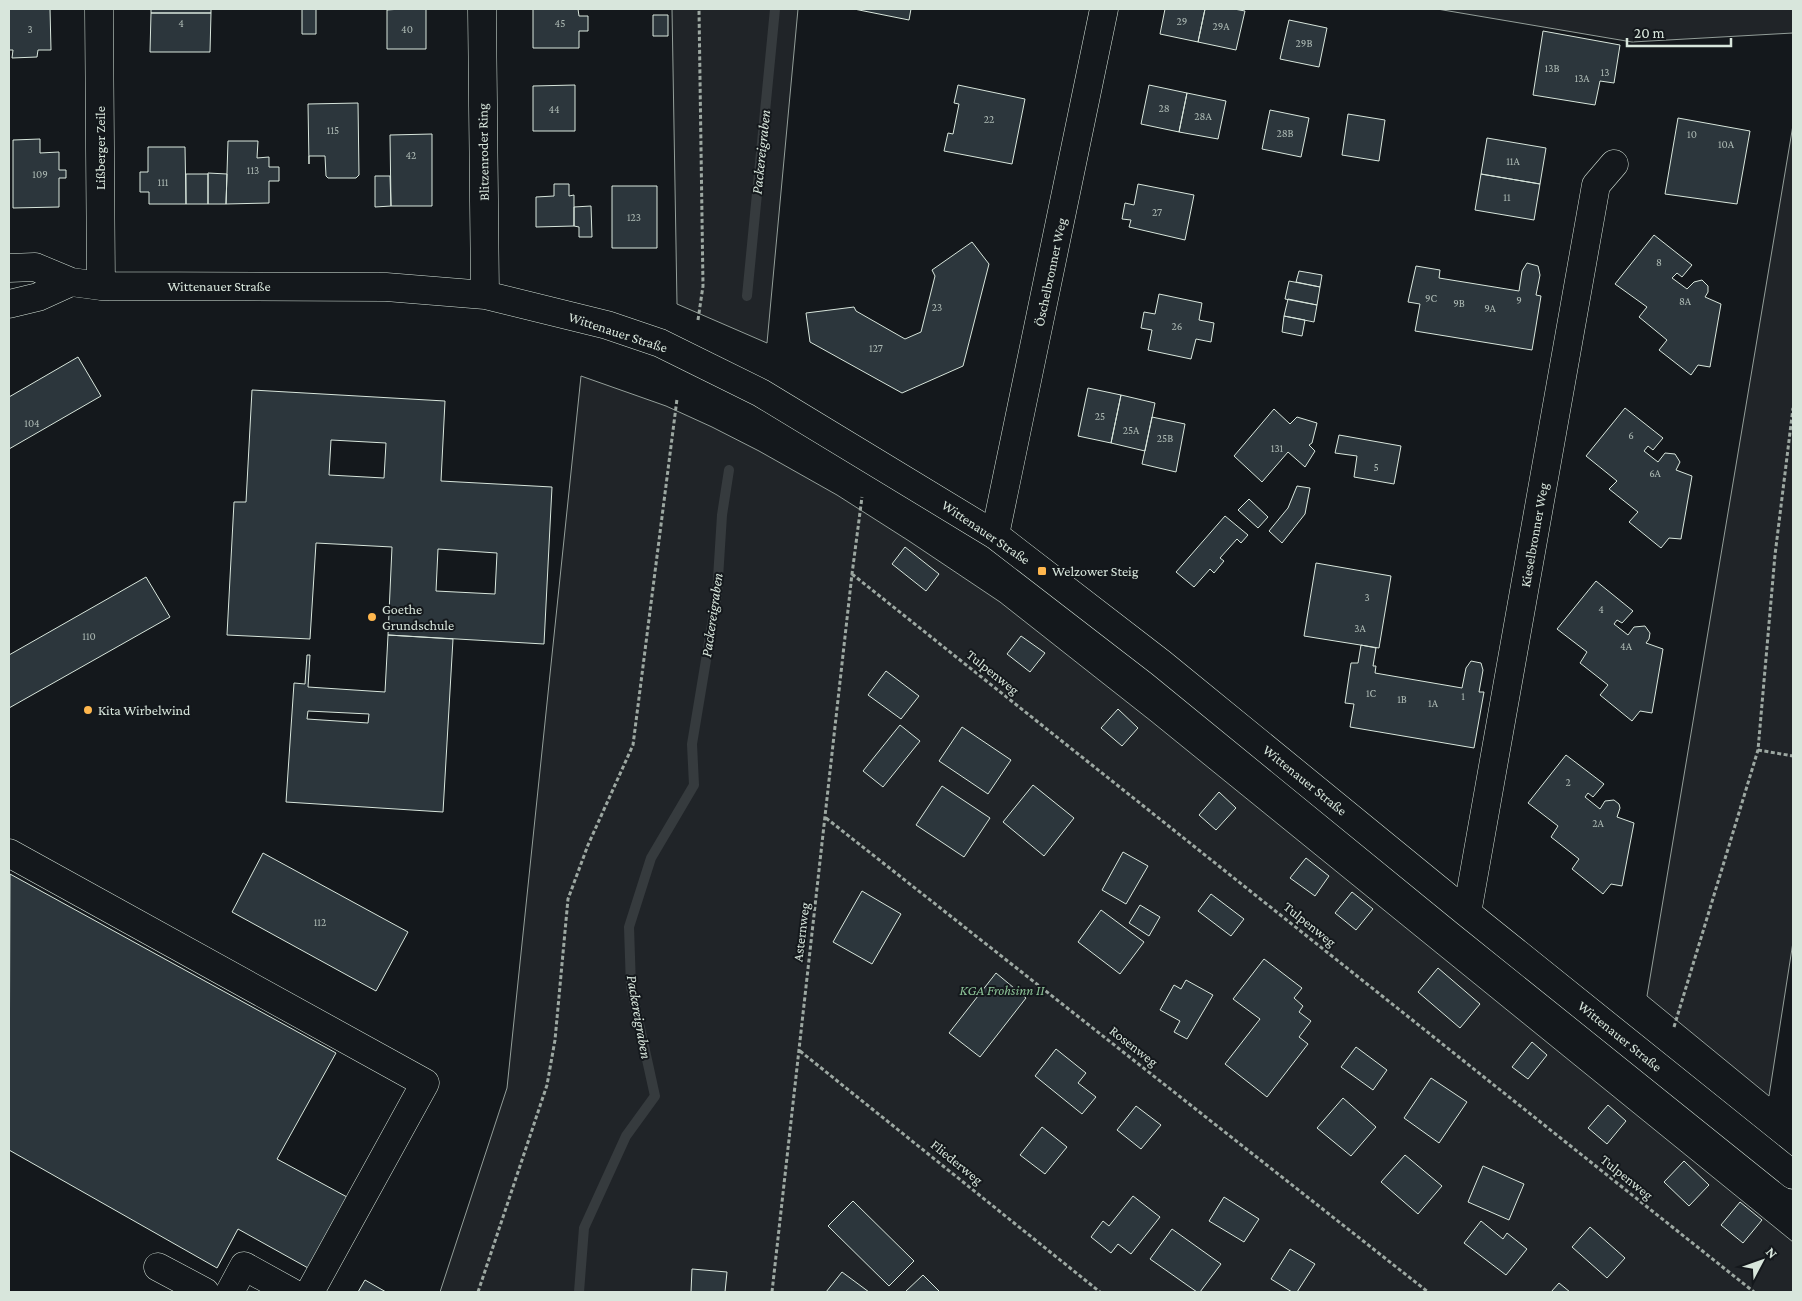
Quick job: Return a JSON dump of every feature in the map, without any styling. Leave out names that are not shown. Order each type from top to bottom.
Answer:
[{"type":"street","name":"Lißberger Zeile","points":[[99,9],[101,286]]},
{"type":"street","name":"Blitzenroder Ring","points":[[482,9],[485,295]]},
{"type":"street","name":"Öschelbronner Weg","points":[[995,535],[1104,9]]},
{"type":"street","name":"Kieselbronner Weg","points":[[1467,913],[1596,185],[1614,164]]},
{"type":"street","name":"Wittenauer Straße","points":[[9,268],[35,267],[71,282],[101,286],[386,287],[485,295],[607,325],[660,343],[762,393],[995,535],[1161,663],[1467,913],[1793,1175]]},
{"type":"street","points":[[9,304],[38,297],[71,282]]},
{"type":"street","points":[[9,853],[425,1083],[310,1292]]},
{"type":"street","points":[[230,1292],[244,1266],[291,1292]]},
{"type":"street","points":[[158,1267],[204,1292]]},
{"type":"path","points":[[698,320],[703,286],[700,9]]},
{"type":"path","points":[[478,1292],[547,1085],[555,1040],[568,899],[588,845],[633,745],[677,399]]},
{"type":"path","points":[[1674,1027],[1758,750],[1775,555],[1793,408]]},
{"type":"path","name":"Asternweg","points":[[772,1292],[862,498]]},
{"type":"path","name":"Tulpenweg","points":[[852,574],[1754,1292]]},
{"type":"path","points":[[1758,750],[1793,756]]},
{"type":"path","name":"Rosenweg","points":[[826,818],[1428,1292]]},
{"type":"path","name":"Fliederweg","points":[[799,1050],[1100,1292]]},
{"type":"green space","points":[[672,9],[798,9],[767,343],[677,304]]},
{"type":"green space","points":[[1437,9],[1793,9],[1793,33],[1632,42]]},
{"type":"green space","points":[[1793,125],[1793,942],[1769,1096],[1647,996]]},
{"type":"green space","name":"KGA Frohsinn II","points":[[581,376],[666,406],[759,451],[837,495],[1000,602],[1151,721],[1793,1242],[1793,1292],[440,1292],[507,1088]]},
{"type":"building","points":[[9,9],[50,9],[51,50],[38,50],[37,57],[12,58],[13,50],[9,50]]},
{"type":"building","points":[[151,9],[211,9],[211,13],[151,13]]},
{"type":"building","points":[[302,9],[316,9],[316,34],[302,34]]},
{"type":"building","points":[[426,9],[426,49],[387,49],[387,10]]},
{"type":"building","points":[[533,9],[578,9],[579,16],[588,16],[588,31],[579,31],[579,48],[533,48]]},
{"type":"building","points":[[854,9],[911,9],[909,20]]},
{"type":"building","points":[[1165,9],[1205,9],[1198,42],[1160,34]]},
{"type":"building","points":[[1205,9],[1245,11],[1236,50],[1198,42]]},
{"type":"building","points":[[151,13],[211,13],[210,52],[150,52]]},
{"type":"building","points":[[653,15],[668,15],[668,36],[653,36]]},
{"type":"building","points":[[1289,20],[1327,28],[1319,67],[1280,59]]},
{"type":"building","points":[[1543,31],[1620,45],[1614,83],[1600,81],[1595,105],[1533,95]]},
{"type":"building","points":[[575,85],[575,131],[533,131],[533,86]]},
{"type":"building","points":[[958,85],[1025,99],[1012,164],[944,151],[948,133],[953,134],[959,104],[954,103]]},
{"type":"building","points":[[1149,85],[1187,93],[1179,132],[1141,124]]},
{"type":"building","points":[[1187,93],[1226,101],[1218,139],[1179,132]]},
{"type":"building","points":[[358,103],[359,175],[356,178],[328,178],[326,176],[325,156],[309,156],[309,164],[308,104]]},
{"type":"building","points":[[1270,110],[1309,118],[1301,157],[1262,149]]},
{"type":"building","points":[[1348,114],[1385,120],[1379,161],[1342,155]]},
{"type":"building","points":[[1678,118],[1750,131],[1737,204],[1665,194]]},
{"type":"building","points":[[432,134],[432,206],[391,206],[390,135]]},
{"type":"building","points":[[1487,138],[1546,148],[1540,184],[1481,174]]},
{"type":"building","points":[[40,139],[40,153],[59,152],[59,170],[66,170],[66,178],[59,178],[59,207],[13,208],[13,140]]},
{"type":"building","points":[[228,141],[258,141],[257,158],[269,157],[269,167],[279,167],[279,181],[269,181],[269,203],[226,204]]},
{"type":"building","points":[[148,147],[185,147],[186,204],[149,204],[149,192],[140,192],[140,172],[148,172]]},
{"type":"building","points":[[208,173],[227,174],[226,204],[208,204]]},
{"type":"building","points":[[186,174],[208,174],[208,204],[186,204]]},
{"type":"building","points":[[1481,174],[1540,184],[1534,220],[1475,210]]},
{"type":"building","points":[[375,176],[390,176],[391,206],[375,207]]},
{"type":"building","points":[[554,184],[569,184],[569,196],[574,195],[574,226],[536,227],[536,197],[554,196]]},
{"type":"building","points":[[1138,184],[1194,195],[1185,240],[1129,227],[1131,220],[1122,219],[1125,203],[1134,205]]},
{"type":"building","points":[[612,186],[657,186],[657,248],[612,248]]},
{"type":"building","points":[[591,206],[592,237],[579,237],[579,227],[574,226],[574,207]]},
{"type":"building","points":[[1654,235],[1692,265],[1682,277],[1677,273],[1672,278],[1687,289],[1694,282],[1702,280],[1708,286],[1708,292],[1705,297],[1721,304],[1710,367],[1698,365],[1691,375],[1659,350],[1667,340],[1639,317],[1647,307],[1615,284]]},
{"type":"building","points":[[972,242],[989,264],[963,366],[902,393],[810,342],[806,313],[854,307],[856,311],[905,339],[921,332],[935,276],[932,270]]},
{"type":"building","points":[[1527,263],[1538,266],[1540,275],[1536,295],[1541,296],[1532,350],[1415,331],[1420,304],[1408,302],[1416,266],[1440,270],[1439,278],[1519,291],[1522,271]]},
{"type":"building","points":[[1299,271],[1322,275],[1320,287],[1296,282]]},
{"type":"building","points":[[1289,281],[1320,287],[1317,305],[1285,299]]},
{"type":"building","points":[[1159,294],[1202,303],[1199,320],[1214,323],[1211,342],[1196,339],[1191,359],[1148,350],[1152,330],[1141,328],[1144,312],[1155,314]]},
{"type":"building","points":[[1288,299],[1317,305],[1314,322],[1284,316]]},
{"type":"building","points":[[1284,316],[1305,320],[1302,336],[1282,332]]},
{"type":"building","points":[[78,357],[101,396],[9,449],[9,397]]},
{"type":"building","points":[[1088,388],[1121,395],[1111,443],[1078,436]]},
{"type":"building","points":[[252,390],[445,401],[441,481],[552,487],[544,644],[388,635],[392,547],[316,543],[310,639],[227,635],[234,502],[246,502]],"holes":[[[331,440],[386,443],[384,478],[329,475]],[[438,549],[497,553],[495,594],[436,591]]]},
{"type":"building","points":[[1121,395],[1155,403],[1145,451],[1111,443]]},
{"type":"building","points":[[1625,408],[1663,438],[1653,450],[1648,446],[1644,451],[1658,462],[1665,453],[1675,454],[1680,462],[1676,470],[1692,476],[1681,539],[1669,538],[1661,548],[1629,522],[1638,512],[1609,489],[1617,481],[1586,456]]},
{"type":"building","points":[[1274,409],[1290,424],[1297,417],[1317,423],[1312,443],[1309,445],[1315,451],[1305,467],[1288,452],[1262,482],[1234,456]]},
{"type":"building","points":[[1152,417],[1185,424],[1176,472],[1142,464]]},
{"type":"building","points":[[1339,435],[1401,446],[1394,484],[1354,477],[1357,456],[1335,453]]},
{"type":"building","points":[[1297,486],[1310,488],[1305,514],[1282,543],[1269,531],[1288,508]]},
{"type":"building","points":[[1249,499],[1268,517],[1258,528],[1238,510]]},
{"type":"building","points":[[1225,516],[1248,535],[1241,543],[1237,539],[1220,558],[1224,561],[1214,573],[1210,569],[1194,587],[1176,572]]},
{"type":"building","points":[[905,547],[939,574],[926,591],[892,564]]},
{"type":"building","points":[[1316,563],[1391,576],[1379,648],[1304,636]]},
{"type":"building","points":[[146,577],[170,617],[9,708],[9,655]]},
{"type":"building","points":[[1596,581],[1633,611],[1622,623],[1617,620],[1614,624],[1628,635],[1634,627],[1645,626],[1650,633],[1646,643],[1663,649],[1652,713],[1640,711],[1632,721],[1600,695],[1608,685],[1580,663],[1587,652],[1557,629]]},
{"type":"building","points":[[388,635],[453,639],[443,812],[286,802],[294,683],[305,684],[307,655],[310,655],[308,687],[385,692]],"holes":[[[308,711],[369,714],[368,723],[307,719]]]},
{"type":"building","points":[[1021,636],[1045,653],[1030,672],[1007,654]]},
{"type":"building","points":[[1361,645],[1376,648],[1373,666],[1376,666],[1375,673],[1462,688],[1466,668],[1471,661],[1481,663],[1483,670],[1479,692],[1484,692],[1474,748],[1350,727],[1354,704],[1345,703],[1351,663],[1358,663]]},
{"type":"building","points":[[886,671],[919,696],[901,719],[868,695]]},
{"type":"building","points":[[1118,709],[1138,728],[1122,746],[1101,728]]},
{"type":"building","points":[[900,725],[920,741],[883,787],[863,771]]},
{"type":"building","points":[[962,727],[1011,760],[988,794],[939,761]]},
{"type":"building","points":[[1566,755],[1604,784],[1593,797],[1588,793],[1585,797],[1600,809],[1605,801],[1614,800],[1619,804],[1620,808],[1617,817],[1634,823],[1622,886],[1611,884],[1603,894],[1572,869],[1579,859],[1551,837],[1558,826],[1528,803]]},
{"type":"building","points":[[1033,785],[1074,818],[1044,856],[1003,822]]},
{"type":"building","points":[[942,786],[990,818],[964,857],[916,825]]},
{"type":"building","points":[[1219,792],[1236,808],[1216,830],[1199,815]]},
{"type":"building","points":[[1123,852],[1148,866],[1126,904],[1102,890]]},
{"type":"building","points":[[263,853],[408,932],[376,991],[232,912]]},
{"type":"building","points":[[1306,858],[1329,876],[1315,896],[1290,878]]},
{"type":"building","points":[[10,874],[336,1053],[277,1159],[347,1197],[308,1268],[238,1229],[217,1268],[9,1150]]},
{"type":"building","points":[[862,891],[901,914],[872,964],[833,942]]},
{"type":"building","points":[[1352,892],[1373,909],[1356,930],[1335,913]]},
{"type":"building","points":[[1211,894],[1244,919],[1231,936],[1198,911]]},
{"type":"building","points":[[1140,905],[1160,917],[1149,936],[1129,923]]},
{"type":"building","points":[[1101,910],[1144,942],[1120,974],[1078,942]]},
{"type":"building","points":[[1264,959],[1302,988],[1294,998],[1303,1006],[1299,1012],[1311,1021],[1299,1037],[1308,1044],[1267,1097],[1225,1064],[1260,1019],[1233,999]]},
{"type":"building","points":[[1438,968],[1480,1004],[1460,1028],[1418,992]]},
{"type":"building","points":[[996,973],[1026,998],[980,1057],[949,1033]]},
{"type":"building","points":[[1186,980],[1213,995],[1187,1039],[1174,1032],[1180,1021],[1160,1010],[1174,985],[1181,989]]},
{"type":"building","points":[[1532,1042],[1547,1055],[1528,1079],[1512,1067]]},
{"type":"building","points":[[1356,1047],[1387,1070],[1373,1090],[1341,1067]]},
{"type":"building","points":[[1056,1049],[1086,1073],[1078,1083],[1096,1097],[1082,1114],[1035,1076]]},
{"type":"building","points":[[1431,1078],[1467,1102],[1439,1143],[1404,1118]]},
{"type":"building","points":[[1343,1098],[1376,1127],[1351,1156],[1317,1128]]},
{"type":"building","points":[[1608,1105],[1626,1121],[1607,1144],[1588,1128]]},
{"type":"building","points":[[1136,1106],[1161,1125],[1141,1149],[1117,1130]]},
{"type":"building","points":[[1042,1127],[1067,1147],[1045,1174],[1020,1155]]},
{"type":"building","points":[[1405,1155],[1442,1186],[1418,1214],[1381,1182]]},
{"type":"building","points":[[1684,1161],[1709,1185],[1689,1206],[1664,1182]]},
{"type":"building","points":[[1483,1166],[1524,1184],[1509,1220],[1468,1202]]},
{"type":"building","points":[[1133,1196],[1160,1217],[1131,1254],[1118,1244],[1111,1253],[1091,1237],[1103,1221],[1109,1226]]},
{"type":"building","points":[[1224,1197],[1259,1219],[1244,1242],[1209,1221]]},
{"type":"building","points":[[853,1201],[914,1261],[889,1286],[828,1226]]},
{"type":"building","points":[[1740,1202],[1762,1220],[1743,1243],[1721,1225]]},
{"type":"building","points":[[1481,1221],[1503,1239],[1507,1233],[1527,1249],[1506,1275],[1464,1243]]},
{"type":"building","points":[[1590,1227],[1625,1258],[1607,1278],[1572,1247]]},
{"type":"building","points":[[1172,1229],[1221,1264],[1200,1292],[1197,1292],[1150,1259]]},
{"type":"building","points":[[1290,1249],[1315,1264],[1297,1292],[1292,1292],[1271,1279]]},
{"type":"building","points":[[692,1269],[727,1272],[725,1292],[691,1292]]},
{"type":"building","points":[[842,1272],[869,1292],[826,1292]]},
{"type":"building","points":[[923,1275],[940,1292],[905,1292]]},
{"type":"building","points":[[365,1280],[386,1292],[358,1292]]},
{"type":"building","points":[[1559,1283],[1570,1292],[1551,1292]]},
{"type":"waterway","name":"Packereigraben","points":[[747,296],[775,9]]},
{"type":"waterway","name":"Packereigraben","points":[[579,1292],[584,1228],[626,1136],[655,1096],[631,987],[629,927],[651,858],[694,785],[692,744],[717,594],[722,515],[729,470]]},
{"type":"place","name":"Welzower Steig","points":[[1042,571]]},
{"type":"place","name":"Goethe Grundschule","points":[[372,617]]},
{"type":"place","name":"Kita Wirbelwind","points":[[88,710]]}]
